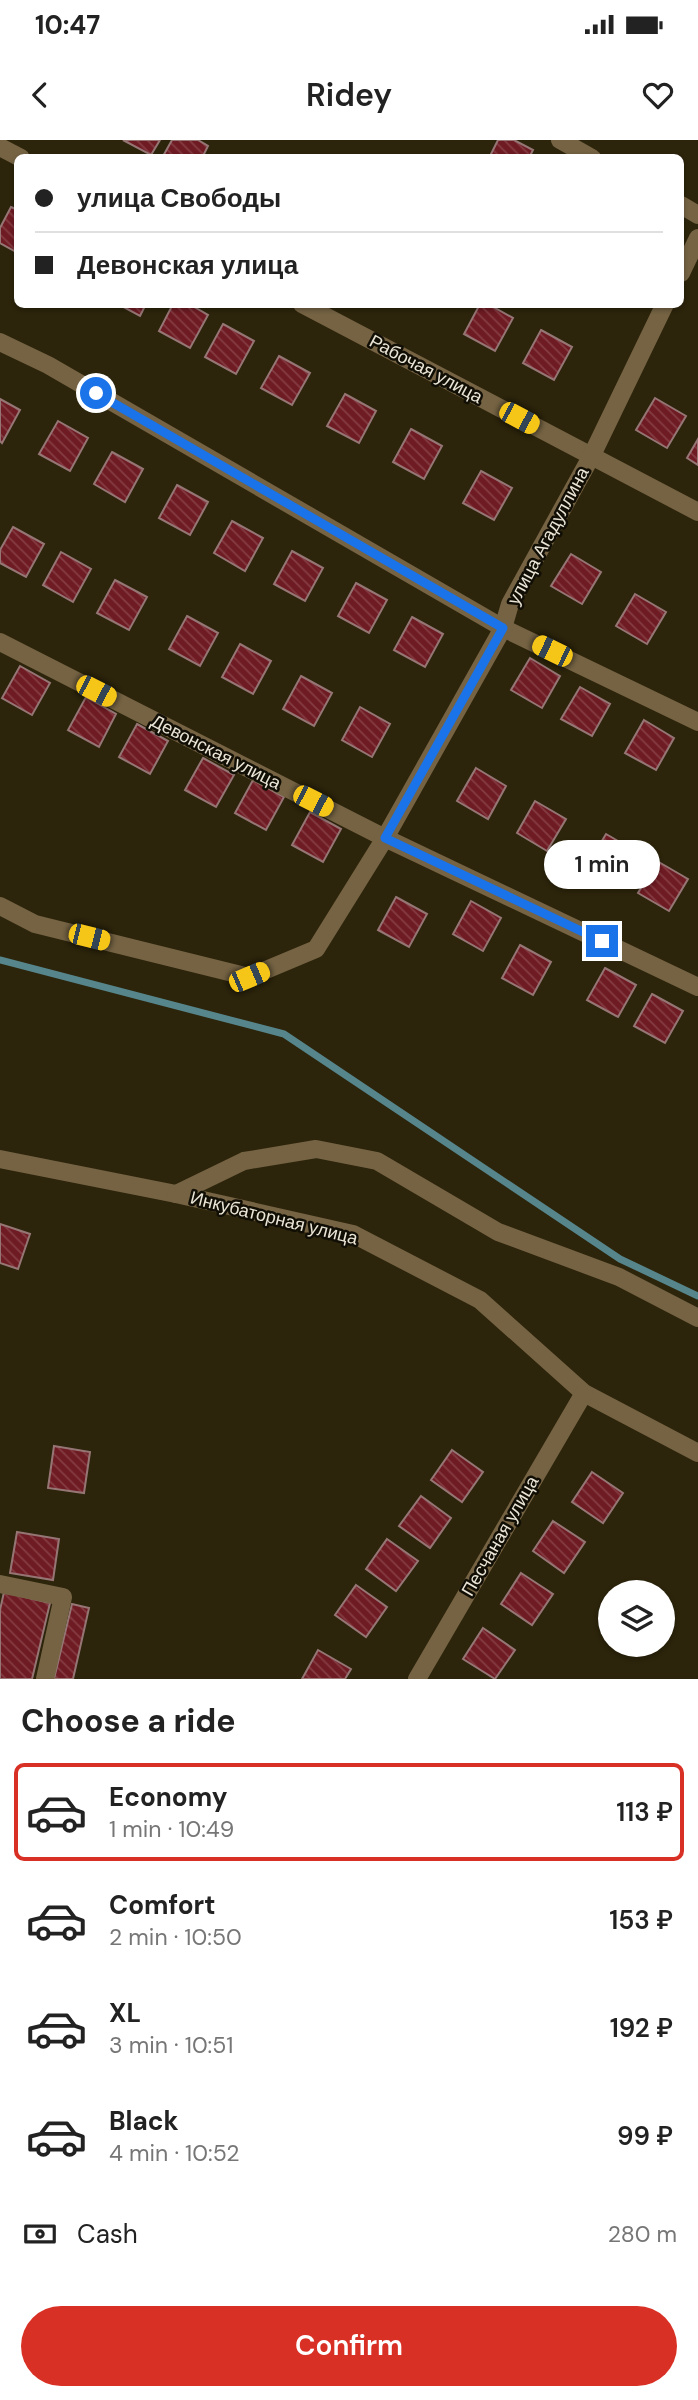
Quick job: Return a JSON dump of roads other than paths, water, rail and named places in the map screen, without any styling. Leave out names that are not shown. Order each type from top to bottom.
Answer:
[{"type":"street","points":[[560,140],[585,154]]},
{"type":"street","points":[[684,267],[698,238]]},
{"type":"street","name":"Рабочая улица","points":[[310,308],[698,512]]},
{"type":"street","name":"улица Агадуллина","points":[[0,906],[35,924],[249,977],[316,949],[385,838],[503,628],[510,604],[592,456],[663,308]]},
{"type":"street","points":[[0,342],[60,372],[503,628],[698,722]]},
{"type":"street","name":"Девонская улица","points":[[0,642],[385,838],[698,987]]},
{"type":"street","points":[[176,1194],[244,1161],[316,1149],[377,1161],[498,1232],[619,1277],[698,1318]]},
{"type":"street","name":"Инкубаторная улица","points":[[0,1159],[176,1194],[353,1234],[481,1300],[584,1392],[698,1453]]},
{"type":"street","name":"Песчаная улица","points":[[417,1679],[584,1392]]},
{"type":"street","points":[[0,1584],[63,1597],[45,1679]]},
{"type":"waterway","points":[[0,960],[284,1034],[620,1259],[698,1296]]}]
